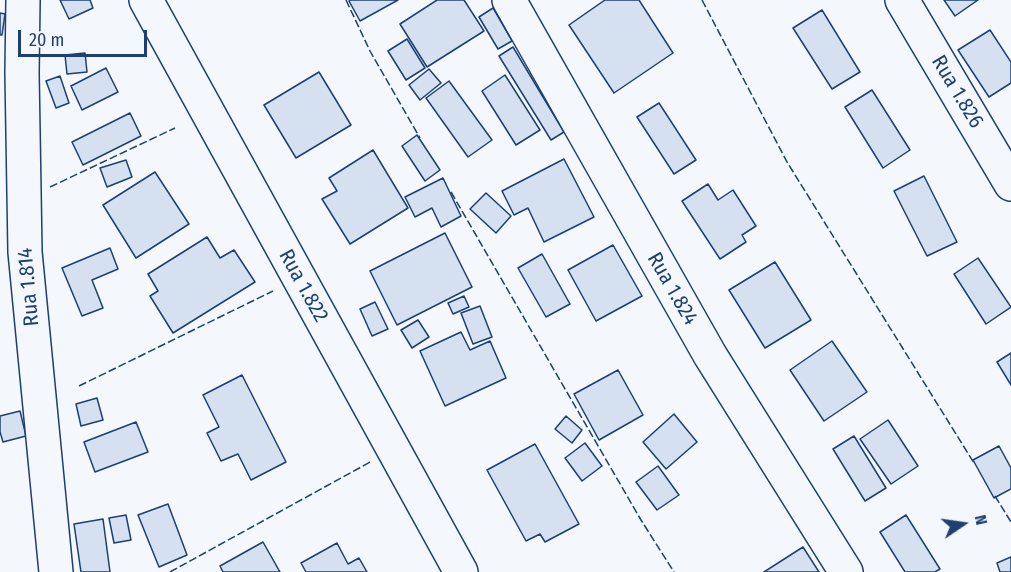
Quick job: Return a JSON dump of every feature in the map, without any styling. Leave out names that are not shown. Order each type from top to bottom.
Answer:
[{"type":"street","name":"Rua 1.814","points":[[23,0],[24,252],[56,572]]},
{"type":"street","name":"Rua 1.822","points":[[146,0],[461,572]]},
{"type":"street","name":"Rua 1.824","points":[[509,0],[710,356],[846,572]]},
{"type":"street","name":"Rua 1.826","points":[[902,0],[1011,184]]},
{"type":"building","points":[[60,0],[90,0],[93,8],[69,19]]},
{"type":"building","points":[[350,0],[398,0],[360,21]]},
{"type":"building","points":[[437,0],[464,0],[484,31],[427,67],[400,24]]},
{"type":"building","points":[[605,0],[639,0],[673,53],[614,93],[569,25]]},
{"type":"building","points":[[944,0],[978,0],[955,16]]},
{"type":"building","points":[[493,8],[512,41],[498,49],[479,17]]},
{"type":"building","points":[[822,10],[860,72],[832,89],[793,28]]},
{"type":"building","points":[[0,13],[5,14],[2,35],[0,35]]},
{"type":"building","points":[[990,30],[1011,62],[1011,83],[989,97],[958,50]]},
{"type":"building","points":[[407,39],[425,68],[406,80],[388,51]]},
{"type":"building","points":[[513,47],[564,132],[551,140],[499,56]]},
{"type":"building","points":[[85,53],[87,72],[67,74],[65,55]]},
{"type":"building","points":[[106,68],[118,92],[82,110],[71,86]]},
{"type":"building","points":[[429,69],[441,83],[420,100],[409,85]]},
{"type":"building","points":[[319,72],[351,125],[296,158],[264,105]]},
{"type":"building","points":[[505,75],[540,130],[516,145],[482,91]]},
{"type":"building","points":[[60,76],[69,103],[56,108],[46,81]]},
{"type":"building","points":[[449,81],[492,140],[468,157],[426,98]]},
{"type":"building","points":[[872,90],[910,150],[883,168],[845,107]]},
{"type":"building","points":[[659,103],[696,160],[674,174],[637,117]]},
{"type":"building","points":[[130,113],[141,136],[83,165],[72,142]]},
{"type":"building","points":[[417,135],[440,170],[425,181],[402,146]]},
{"type":"building","points":[[373,150],[408,208],[350,244],[322,199],[337,191],[329,178]]},
{"type":"building","points":[[564,159],[594,217],[544,242],[528,208],[514,215],[502,191]]},
{"type":"building","points":[[126,160],[132,177],[107,187],[100,168]]},
{"type":"building","points":[[155,172],[189,224],[136,258],[103,205]]},
{"type":"building","points":[[924,176],[957,242],[927,256],[894,191]]},
{"type":"building","points":[[443,178],[461,216],[441,227],[432,208],[415,217],[405,197]]},
{"type":"building","points":[[708,184],[718,200],[733,190],[756,226],[742,235],[746,242],[720,259],[682,201]]},
{"type":"building","points":[[486,193],[511,216],[496,233],[470,209]]},
{"type":"building","points":[[445,233],[472,287],[397,325],[370,271]]},
{"type":"building","points":[[207,237],[220,258],[234,250],[255,282],[173,333],[150,296],[158,291],[148,274]]},
{"type":"building","points":[[613,245],[642,296],[596,321],[568,270]]},
{"type":"building","points":[[110,248],[118,269],[92,280],[103,308],[82,316],[62,268]]},
{"type":"building","points":[[542,254],[570,304],[546,317],[518,268]]},
{"type":"building","points":[[978,258],[1011,307],[986,324],[954,274]]},
{"type":"building","points":[[775,262],[811,320],[765,348],[729,290]]},
{"type":"building","points":[[464,296],[469,307],[453,314],[448,303]]},
{"type":"building","points":[[375,302],[388,329],[372,336],[360,309]]},
{"type":"building","points":[[480,306],[492,337],[473,344],[461,313]]},
{"type":"building","points":[[418,320],[429,337],[412,348],[401,330]]},
{"type":"building","points":[[461,332],[470,350],[490,341],[506,378],[445,406],[420,351]]},
{"type":"building","points":[[832,341],[867,392],[824,421],[790,370]]},
{"type":"building","points":[[1011,353],[1011,385],[997,362]]},
{"type":"building","points":[[618,370],[643,415],[599,440],[574,394]]},
{"type":"building","points":[[242,375],[286,462],[251,480],[238,454],[221,461],[207,433],[219,427],[203,395]]},
{"type":"building","points":[[97,398],[103,420],[81,426],[76,404]]},
{"type":"building","points":[[20,411],[26,436],[3,442],[0,432],[0,416]]},
{"type":"building","points":[[674,414],[697,442],[666,469],[643,442]]},
{"type":"building","points":[[566,416],[582,430],[572,443],[555,429]]},
{"type":"building","points":[[888,420],[918,466],[891,484],[860,439]]},
{"type":"building","points":[[136,422],[148,452],[95,472],[84,442]]},
{"type":"building","points":[[854,436],[886,488],[865,501],[833,449]]},
{"type":"building","points":[[585,443],[602,466],[582,481],[565,458]]},
{"type":"building","points":[[535,444],[579,524],[545,542],[540,534],[526,541],[487,470]]},
{"type":"building","points":[[999,446],[1011,468],[1011,489],[994,498],[973,460]]},
{"type":"building","points":[[658,466],[679,495],[657,510],[636,482]]},
{"type":"building","points":[[168,504],[187,555],[159,567],[138,515]]},
{"type":"building","points":[[126,515],[131,540],[114,543],[109,518]]},
{"type":"building","points":[[906,515],[940,569],[935,572],[905,572],[880,532]]},
{"type":"building","points":[[103,519],[110,572],[81,572],[74,524]]},
{"type":"building","points":[[263,542],[280,572],[223,572],[220,566]]},
{"type":"building","points":[[337,543],[348,564],[359,558],[367,572],[306,572],[301,563]]},
{"type":"building","points":[[803,547],[819,572],[764,572]]},
{"type":"building","points":[[1011,557],[1011,572],[1000,572],[997,563]]},
{"type":"fence","points":[[346,0],[370,51],[420,138]]},
{"type":"fence","points":[[702,0],[787,162],[974,463]]},
{"type":"fence","points":[[50,187],[175,128]]},
{"type":"fence","points":[[451,192],[641,520],[674,572]]},
{"type":"fence","points":[[79,386],[273,291]]},
{"type":"fence","points":[[170,572],[372,461]]},
{"type":"fence","points":[[995,496],[1011,522]]}]
